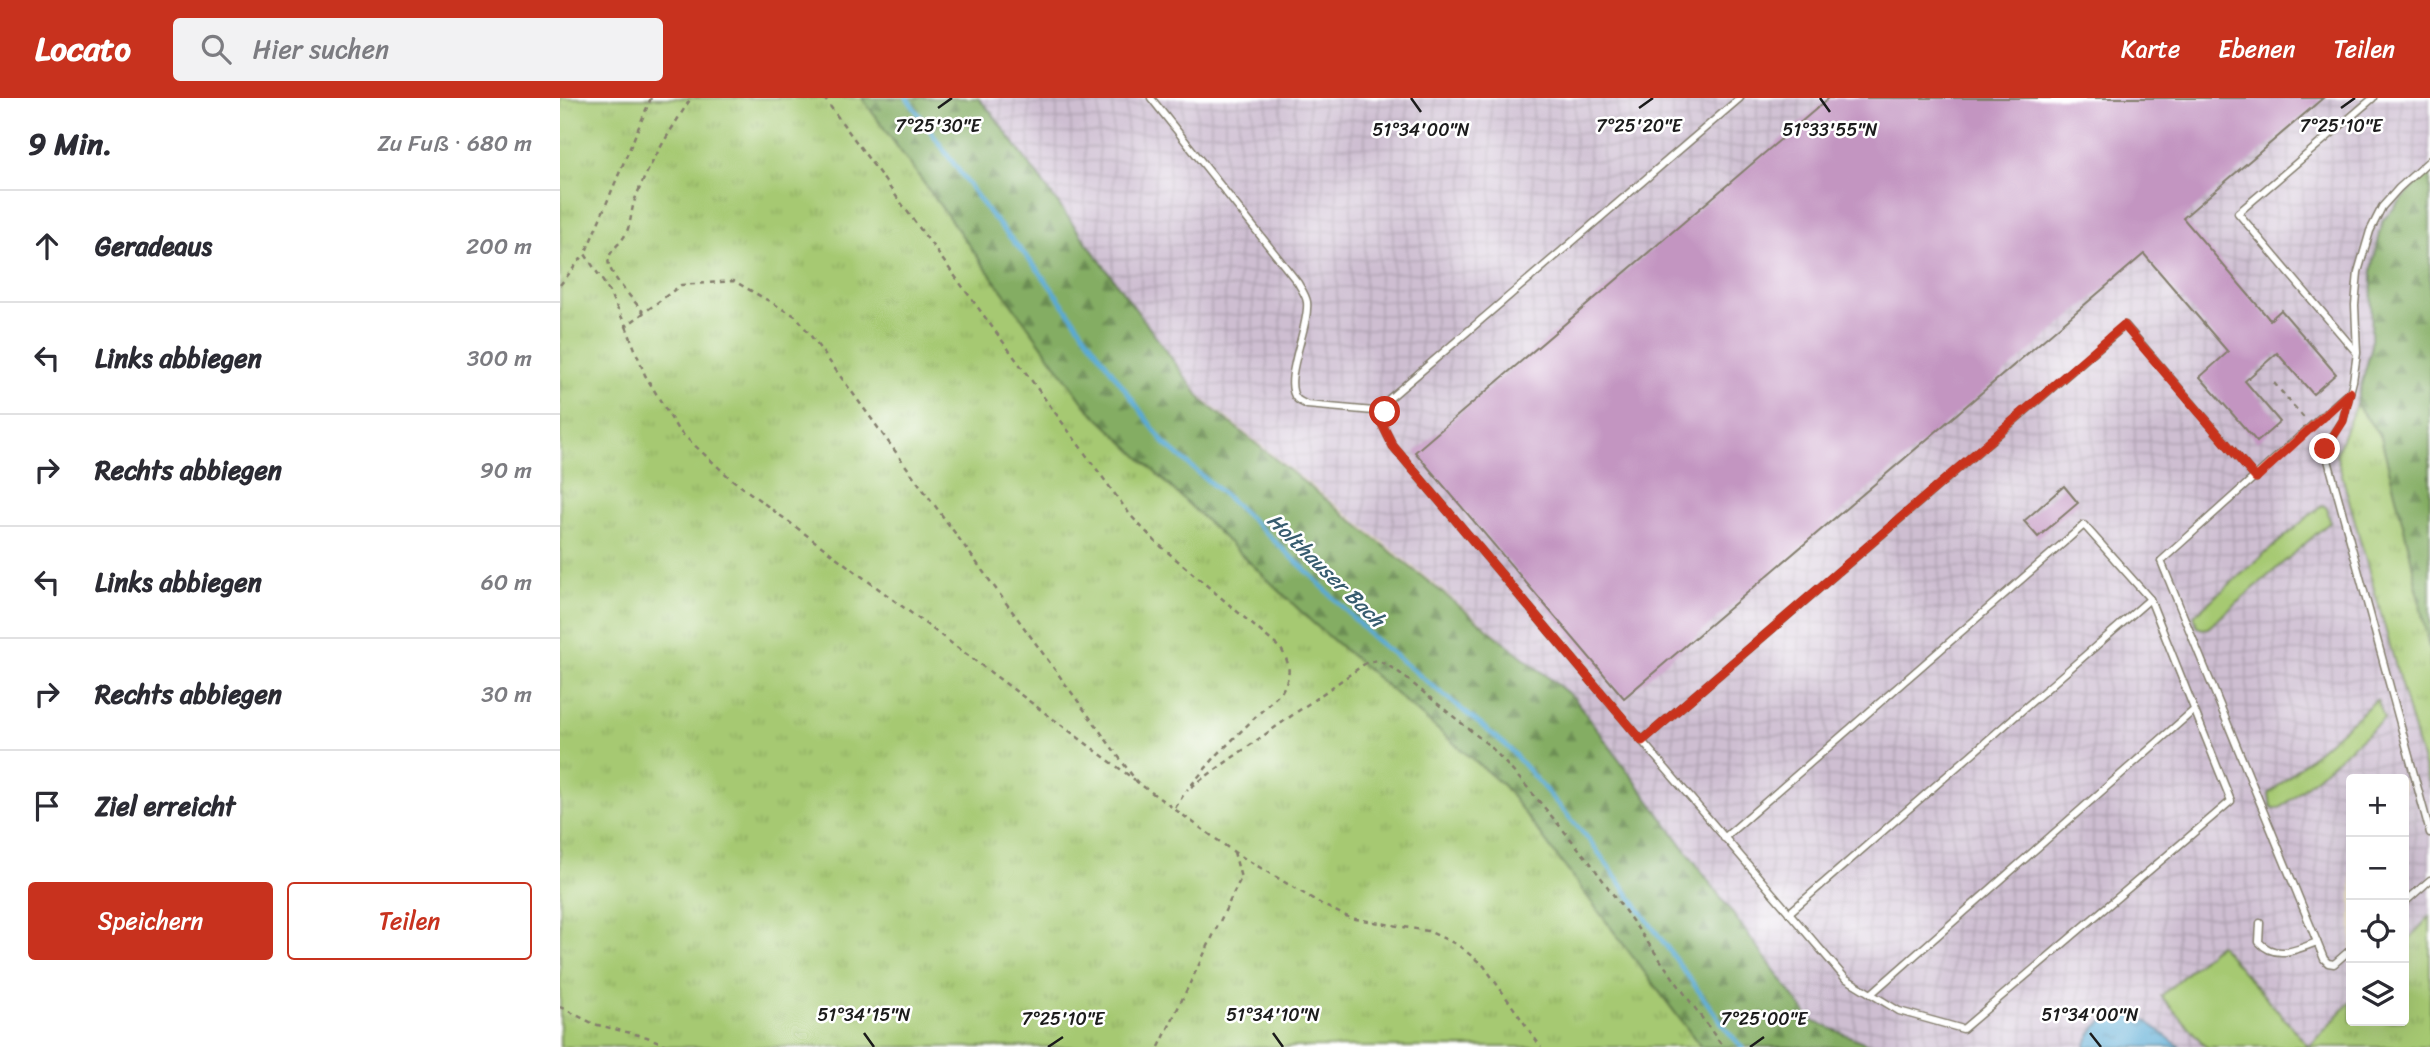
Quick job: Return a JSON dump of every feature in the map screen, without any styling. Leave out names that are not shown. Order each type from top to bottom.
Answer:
[{"type":"lane","points":[[1151,98],[1298,283],[1307,299],[1307,318],[1292,378],[1297,399],[1307,405],[1385,412]]},
{"type":"lane","points":[[1724,838],[2084,525],[2150,599],[2231,801],[1963,1030],[1899,1011],[1845,978],[1724,838],[1393,446],[1381,422],[1390,398],[1740,98]]},
{"type":"lane","points":[[2357,353],[2238,213],[2373,98]]},
{"type":"lane","points":[[2430,160],[2382,207],[2370,231],[2358,272],[2357,353],[2350,392],[2343,421],[2325,449],[2430,833]]},
{"type":"lane","points":[[1642,741],[2124,325],[2256,478]]},
{"type":"lane","points":[[2346,953],[2334,964],[2328,963],[2317,942],[2161,561],[2350,392]]},
{"type":"lane","points":[[1789,913],[2150,599]]},
{"type":"lane","points":[[1871,994],[2194,710]]},
{"type":"lane","points":[[2407,900],[2430,880]]},
{"type":"lane","points":[[2260,923],[2259,942],[2265,950],[2281,954],[2317,942]]},
{"type":"path","points":[[560,285],[585,254],[651,98]]},
{"type":"path","points":[[644,313],[613,274],[608,263],[609,257],[612,250],[622,242],[644,180],[691,98]]},
{"type":"path","points":[[824,98],[1131,516],[1156,542],[1282,649],[1290,663],[1289,679],[1282,691],[1217,755],[1175,808]]},
{"type":"path","points":[[585,254],[606,286],[626,326],[645,375],[678,430],[730,478],[1234,852],[1350,918],[1428,931],[1458,946],[1484,966],[1541,1047]]},
{"type":"path","points":[[626,326],[681,285],[734,281],[797,317],[1137,782]]},
{"type":"path","points":[[2274,383],[2311,427]]},
{"type":"path","points":[[1187,790],[1334,683],[1366,663],[1377,660],[1396,670],[1443,706],[1491,747],[1528,788],[1589,861],[1723,1047]]},
{"type":"path","points":[[1159,1047],[1241,878],[1234,852]]},
{"type":"path","points":[[560,1007],[594,1024],[647,1037],[671,1047]]},
{"type":"shaded area","points":[[978,98],[2430,98],[2430,170],[2383,220],[2372,268],[2371,347],[2356,403],[2336,454],[2430,788],[2430,916],[2409,939],[2409,774],[2346,774],[2346,1006],[2309,1047],[1876,1047],[1811,1020],[1575,698],[1203,399]]},
{"type":"green space","points":[[560,98],[862,98],[1086,406],[1312,622],[1504,786],[1701,1047],[560,1047]]},
{"type":"green space","points":[[862,98],[978,98],[1203,401],[1574,698],[1811,1020],[1875,1047],[1701,1047],[1504,786],[1312,622],[1086,406]]},
{"type":"green space","points":[[2430,170],[2430,653],[2409,548],[2381,437],[2356,404],[2371,349],[2372,269],[2383,220]]},
{"type":"green space","points":[[2356,404],[2381,437],[2409,548],[2430,653],[2430,788],[2336,454]]},
{"type":"green space","points":[[2323,505],[2327,508],[2330,522],[2208,628],[2197,627],[2194,615]]},
{"type":"green space","points":[[2376,700],[2384,719],[2282,807],[2271,807],[2269,794]]},
{"type":"green space","points":[[2430,916],[2430,1047],[2309,1047],[2346,1006],[2346,1026],[2409,1026],[2409,939]]},
{"type":"green space","points":[[2219,944],[2309,1047],[2206,1047],[2161,996]]},
{"type":"water","points":[[2129,1013],[2147,1021],[2180,1047],[2085,1047],[2091,1033],[2101,1023],[2114,1016]]},
{"type":"building","points":[[1829,98],[2323,98],[2183,218],[2270,320],[2281,310],[2336,374],[2313,394],[2277,353],[2245,381],[2280,422],[2257,442],[2200,377],[2228,352],[2144,254],[1624,698],[1415,452]]},
{"type":"building","points":[[2064,486],[2078,503],[2038,537],[2024,521]]},
{"type":"waterway","name":"Holthauser Bach","points":[[907,98],[989,213],[1039,271],[1164,443],[1310,574],[1372,637],[1507,746],[1590,841],[1729,1033],[1742,1047]]},
{"type":"route","points":[[1385,412],[1381,422],[1393,446],[1642,741],[2124,325],[2256,478],[2350,392],[2343,421],[2325,449]]}]
